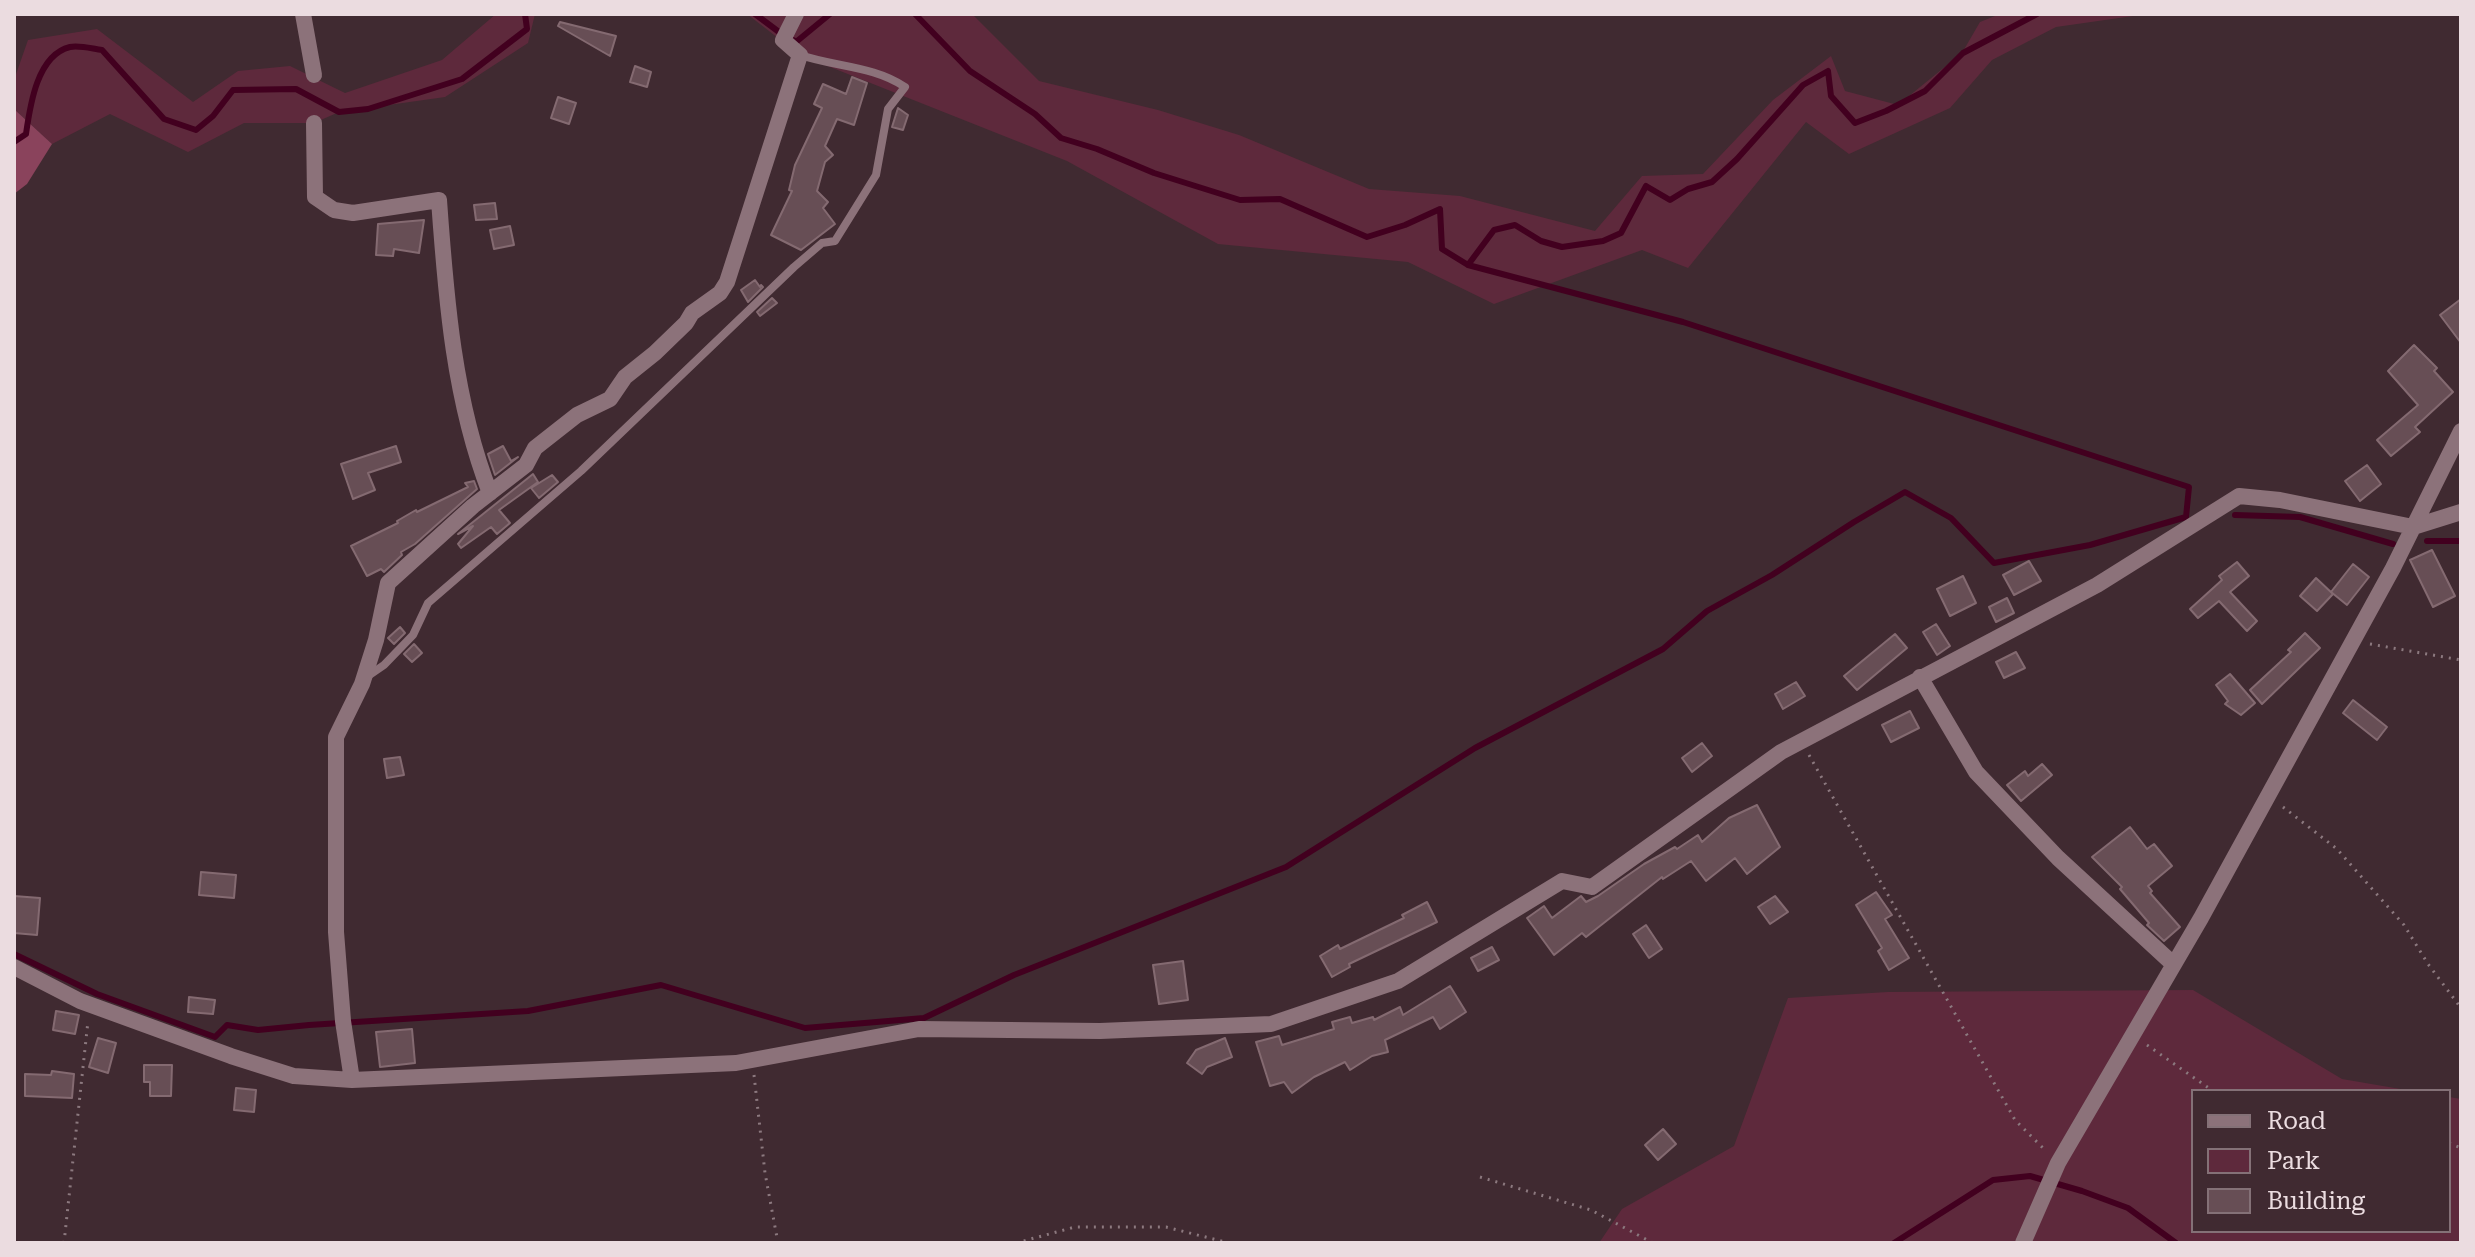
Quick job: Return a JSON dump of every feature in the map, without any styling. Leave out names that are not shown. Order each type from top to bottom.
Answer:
[{"type":"street","points":[[303,14],[314,75]]},
{"type":"street","points":[[352,1080],[343,1021],[336,932],[336,737],[363,679],[376,640],[388,583],[473,506],[526,465],[535,448],[577,415],[610,399],[625,377],[655,353],[692,313],[720,293],[727,282],[800,55],[783,40],[796,14]]},
{"type":"street","points":[[314,123],[315,197],[334,210],[353,213],[439,200],[453,350],[477,460],[490,493]]},
{"type":"street","points":[[2023,1243],[2058,1163],[2201,918],[2353,640],[2461,431]]},
{"type":"street","points":[[14,967],[90,1005],[294,1076],[352,1080],[736,1063],[919,1029],[1100,1031],[1271,1024],[1398,981],[1562,881],[1592,887],[1781,752],[2097,585],[2239,496],[2280,500],[2413,527],[2461,512]]},
{"type":"street","points":[[1920,677],[1976,772],[2058,858],[2172,963]]},
{"type":"lane","points":[[363,679],[384,665],[413,635],[428,603],[581,471],[794,267],[822,243],[835,241],[876,175],[888,109],[905,87],[892,78],[853,66],[800,55]]},
{"type":"path","points":[[2353,640],[2461,660]]},
{"type":"path","points":[[1801,741],[2015,1120],[2058,1163]]},
{"type":"path","points":[[2267,795],[2337,849],[2404,925],[2461,1008]]},
{"type":"path","points":[[64,1243],[90,1005]]},
{"type":"path","points":[[2132,1034],[2210,1089]]},
{"type":"path","points":[[752,1060],[765,1173],[778,1243]]},
{"type":"path","points":[[1480,1177],[1591,1210],[1653,1243]]},
{"type":"path","points":[[1016,1243],[1075,1227],[1166,1227],[1229,1243]]},
{"type":"green space","points":[[496,14],[535,14],[528,43],[445,97],[339,112],[314,123],[244,123],[188,152],[110,114],[52,144],[14,109],[14,80],[28,40],[97,29],[193,102],[238,71],[290,66],[345,93],[442,60]]},
{"type":"green space","points":[[747,14],[972,14],[1039,81],[1158,110],[1239,135],[1369,189],[1460,196],[1595,231],[1642,176],[1703,174],[1773,100],[1831,56],[1845,91],[1898,105],[1962,53],[1980,22],[2000,14],[2147,14],[2056,27],[1992,60],[1950,108],[1849,154],[1806,122],[1688,268],[1642,250],[1494,304],[1408,262],[1218,244],[1067,161],[800,55]]},
{"type":"green space","points":[[2193,990],[2342,1079],[2400,1089],[2191,1089],[2191,1233],[2451,1233],[2451,1097],[2461,1099],[2461,1243],[1599,1243],[1622,1209],[1734,1146],[1788,998],[1888,992]]},
{"type":"shaded area","points":[[14,109],[52,144],[27,184],[14,194]]},
{"type":"building","points":[[560,22],[616,36],[610,56],[558,26]]},
{"type":"building","points":[[635,66],[651,72],[647,87],[630,82]]},
{"type":"building","points":[[852,77],[867,83],[854,125],[837,119],[825,146],[833,155],[825,162],[817,191],[828,202],[823,208],[835,224],[801,250],[771,235],[792,191],[789,190],[795,165],[822,108],[814,104],[823,84],[846,94]]},
{"type":"building","points":[[558,97],[576,103],[569,124],[551,118]]},
{"type":"building","points":[[898,108],[908,115],[903,130],[892,127]]},
{"type":"building","points":[[495,203],[497,219],[476,220],[474,205]]},
{"type":"building","points":[[424,220],[419,253],[394,249],[393,256],[376,255],[378,224]]},
{"type":"building","points":[[510,226],[514,245],[494,249],[490,230]]},
{"type":"building","points":[[755,280],[763,287],[748,302],[741,290]]},
{"type":"building","points":[[772,298],[777,303],[760,316],[757,312]]},
{"type":"building","points":[[2461,299],[2461,343],[2440,315]]},
{"type":"building","points":[[2414,345],[2437,368],[2434,371],[2453,392],[2415,427],[2420,432],[2391,456],[2377,440],[2418,405],[2388,371]]},
{"type":"building","points":[[396,446],[401,462],[368,473],[375,490],[353,499],[341,464]]},
{"type":"building","points":[[503,446],[511,461],[518,457],[495,475],[488,454]]},
{"type":"building","points":[[2367,465],[2381,484],[2360,501],[2345,481]]},
{"type":"building","points":[[533,474],[538,482],[499,510],[510,523],[497,534],[491,527],[461,548],[458,544],[473,526],[458,534]]},
{"type":"building","points":[[552,475],[558,482],[539,498],[531,488]]},
{"type":"building","points":[[474,481],[477,489],[415,544],[401,552],[402,555],[384,572],[381,569],[367,576],[351,546],[398,523],[416,510],[468,487],[465,483]]},
{"type":"building","points":[[2432,550],[2455,596],[2433,607],[2410,560]]},
{"type":"building","points":[[2029,561],[2041,581],[2014,595],[2003,575]]},
{"type":"building","points":[[2237,562],[2249,576],[2230,592],[2257,621],[2247,631],[2219,601],[2198,618],[2190,609],[2222,580],[2219,576]]},
{"type":"building","points":[[2353,564],[2369,577],[2347,605],[2331,592]]},
{"type":"building","points":[[1963,576],[1976,603],[1950,616],[1937,589]]},
{"type":"building","points":[[2316,578],[2333,594],[2317,611],[2300,596]]},
{"type":"building","points":[[2007,598],[2014,613],[1996,622],[1989,607]]},
{"type":"building","points":[[1936,624],[1950,646],[1937,655],[1923,632]]},
{"type":"building","points":[[400,627],[405,633],[394,644],[388,638]]},
{"type":"building","points":[[2305,633],[2320,648],[2262,704],[2250,690],[2291,652],[2288,650]]},
{"type":"building","points":[[1895,634],[1907,648],[1857,690],[1844,676]]},
{"type":"building","points":[[414,644],[422,653],[412,662],[404,654]]},
{"type":"building","points":[[2016,652],[2025,668],[2004,678],[1996,662]]},
{"type":"building","points":[[2230,674],[2255,703],[2241,715],[2225,704],[2228,701],[2216,685]]},
{"type":"building","points":[[1796,682],[1805,696],[1783,709],[1775,694]]},
{"type":"building","points":[[2353,700],[2387,727],[2377,740],[2343,713]]},
{"type":"building","points":[[1910,711],[1919,728],[1891,742],[1882,725]]},
{"type":"building","points":[[1702,743],[1712,756],[1692,772],[1682,758]]},
{"type":"building","points":[[400,757],[404,775],[387,778],[384,759]]},
{"type":"building","points":[[2042,764],[2052,775],[2021,801],[2007,785],[2025,771],[2028,776]]},
{"type":"building","points":[[1757,805],[1780,847],[1747,874],[1735,858],[1706,881],[1691,861],[1662,877],[1586,937],[1582,933],[1554,955],[1527,918],[1544,906],[1552,918],[1581,896],[1586,902],[1644,864],[1698,835],[1702,842],[1729,818]]},
{"type":"building","points":[[2130,827],[2147,849],[2154,844],[2172,866],[2148,886],[2152,891],[2150,893],[2180,927],[2164,941],[2147,925],[2149,923],[2120,889],[2122,887],[2092,857]]},
{"type":"building","points":[[201,872],[236,875],[234,898],[199,895]]},
{"type":"building","points":[[1876,892],[1892,915],[1885,919],[1909,958],[1889,970],[1878,951],[1882,948],[1856,905]]},
{"type":"building","points":[[14,896],[40,898],[37,935],[14,933]]},
{"type":"building","points":[[1775,896],[1788,912],[1770,924],[1758,907]]},
{"type":"building","points":[[1427,902],[1437,922],[1349,964],[1350,967],[1332,977],[1320,956],[1338,945],[1340,949],[1404,918],[1402,915]]},
{"type":"building","points":[[1646,925],[1662,949],[1649,958],[1633,934]]},
{"type":"building","points":[[1492,947],[1499,960],[1478,971],[1471,958]]},
{"type":"building","points":[[1183,961],[1188,1000],[1159,1004],[1153,965]]},
{"type":"building","points":[[1450,986],[1466,1012],[1440,1029],[1433,1017],[1385,1040],[1388,1052],[1372,1056],[1350,1070],[1345,1062],[1314,1077],[1292,1093],[1284,1082],[1270,1086],[1256,1042],[1279,1036],[1282,1045],[1334,1029],[1332,1022],[1350,1017],[1352,1023],[1373,1017],[1374,1020],[1400,1007],[1403,1015]]},
{"type":"building","points":[[189,997],[215,1000],[213,1014],[188,1012]]},
{"type":"building","points":[[56,1011],[79,1015],[75,1034],[53,1030]]},
{"type":"building","points":[[412,1029],[415,1063],[380,1067],[376,1032]]},
{"type":"building","points":[[98,1038],[116,1043],[108,1073],[89,1067]]},
{"type":"building","points":[[1225,1038],[1232,1057],[1207,1067],[1202,1074],[1187,1063],[1196,1050]]},
{"type":"building","points":[[144,1065],[172,1065],[171,1096],[150,1096],[150,1082],[144,1082]]},
{"type":"building","points":[[52,1071],[74,1074],[72,1098],[25,1096],[25,1074],[51,1075]]},
{"type":"building","points":[[236,1088],[256,1090],[254,1112],[234,1110]]},
{"type":"building","points":[[1663,1129],[1676,1144],[1658,1160],[1645,1145]]},
{"type":"waterway","points":[[14,142],[26,134],[33,96],[43,71],[50,60],[70,47],[102,50],[164,119],[196,130],[213,116],[233,90],[296,89],[339,112],[368,109],[462,79],[527,29],[525,14]]},
{"type":"waterway","points":[[755,14],[783,35]]},
{"type":"waterway","points":[[793,40],[796,42],[830,14]]},
{"type":"waterway","points":[[915,14],[970,71],[1035,114],[1061,138],[1154,173],[1240,200],[1280,199],[1367,237],[1405,225],[1440,209],[1442,249],[1468,265],[1494,230],[1515,225],[1541,241],[1562,247],[1603,241],[1621,233],[1646,186],[1670,200],[1688,189],[1712,182],[1737,159],[1803,85],[1828,71],[1831,96],[1855,123],[1925,91],[1963,53],[2037,14]]},
{"type":"waterway","points":[[14,954],[97,994],[215,1037],[227,1025],[258,1030],[528,1011],[661,985],[805,1028],[924,1018],[1014,975],[1286,867],[1475,748],[1663,649],[1707,611],[1772,575],[1905,492],[1951,518],[1994,563],[2090,545],[2186,517],[2189,487],[1683,322],[1468,265]]},
{"type":"waterway","points":[[2235,515],[2300,517],[2393,544]]},
{"type":"waterway","points":[[2427,541],[2461,541]]},
{"type":"waterway","points":[[1894,1243],[1993,1180],[2030,1176],[2128,1208],[2176,1243]]}]
